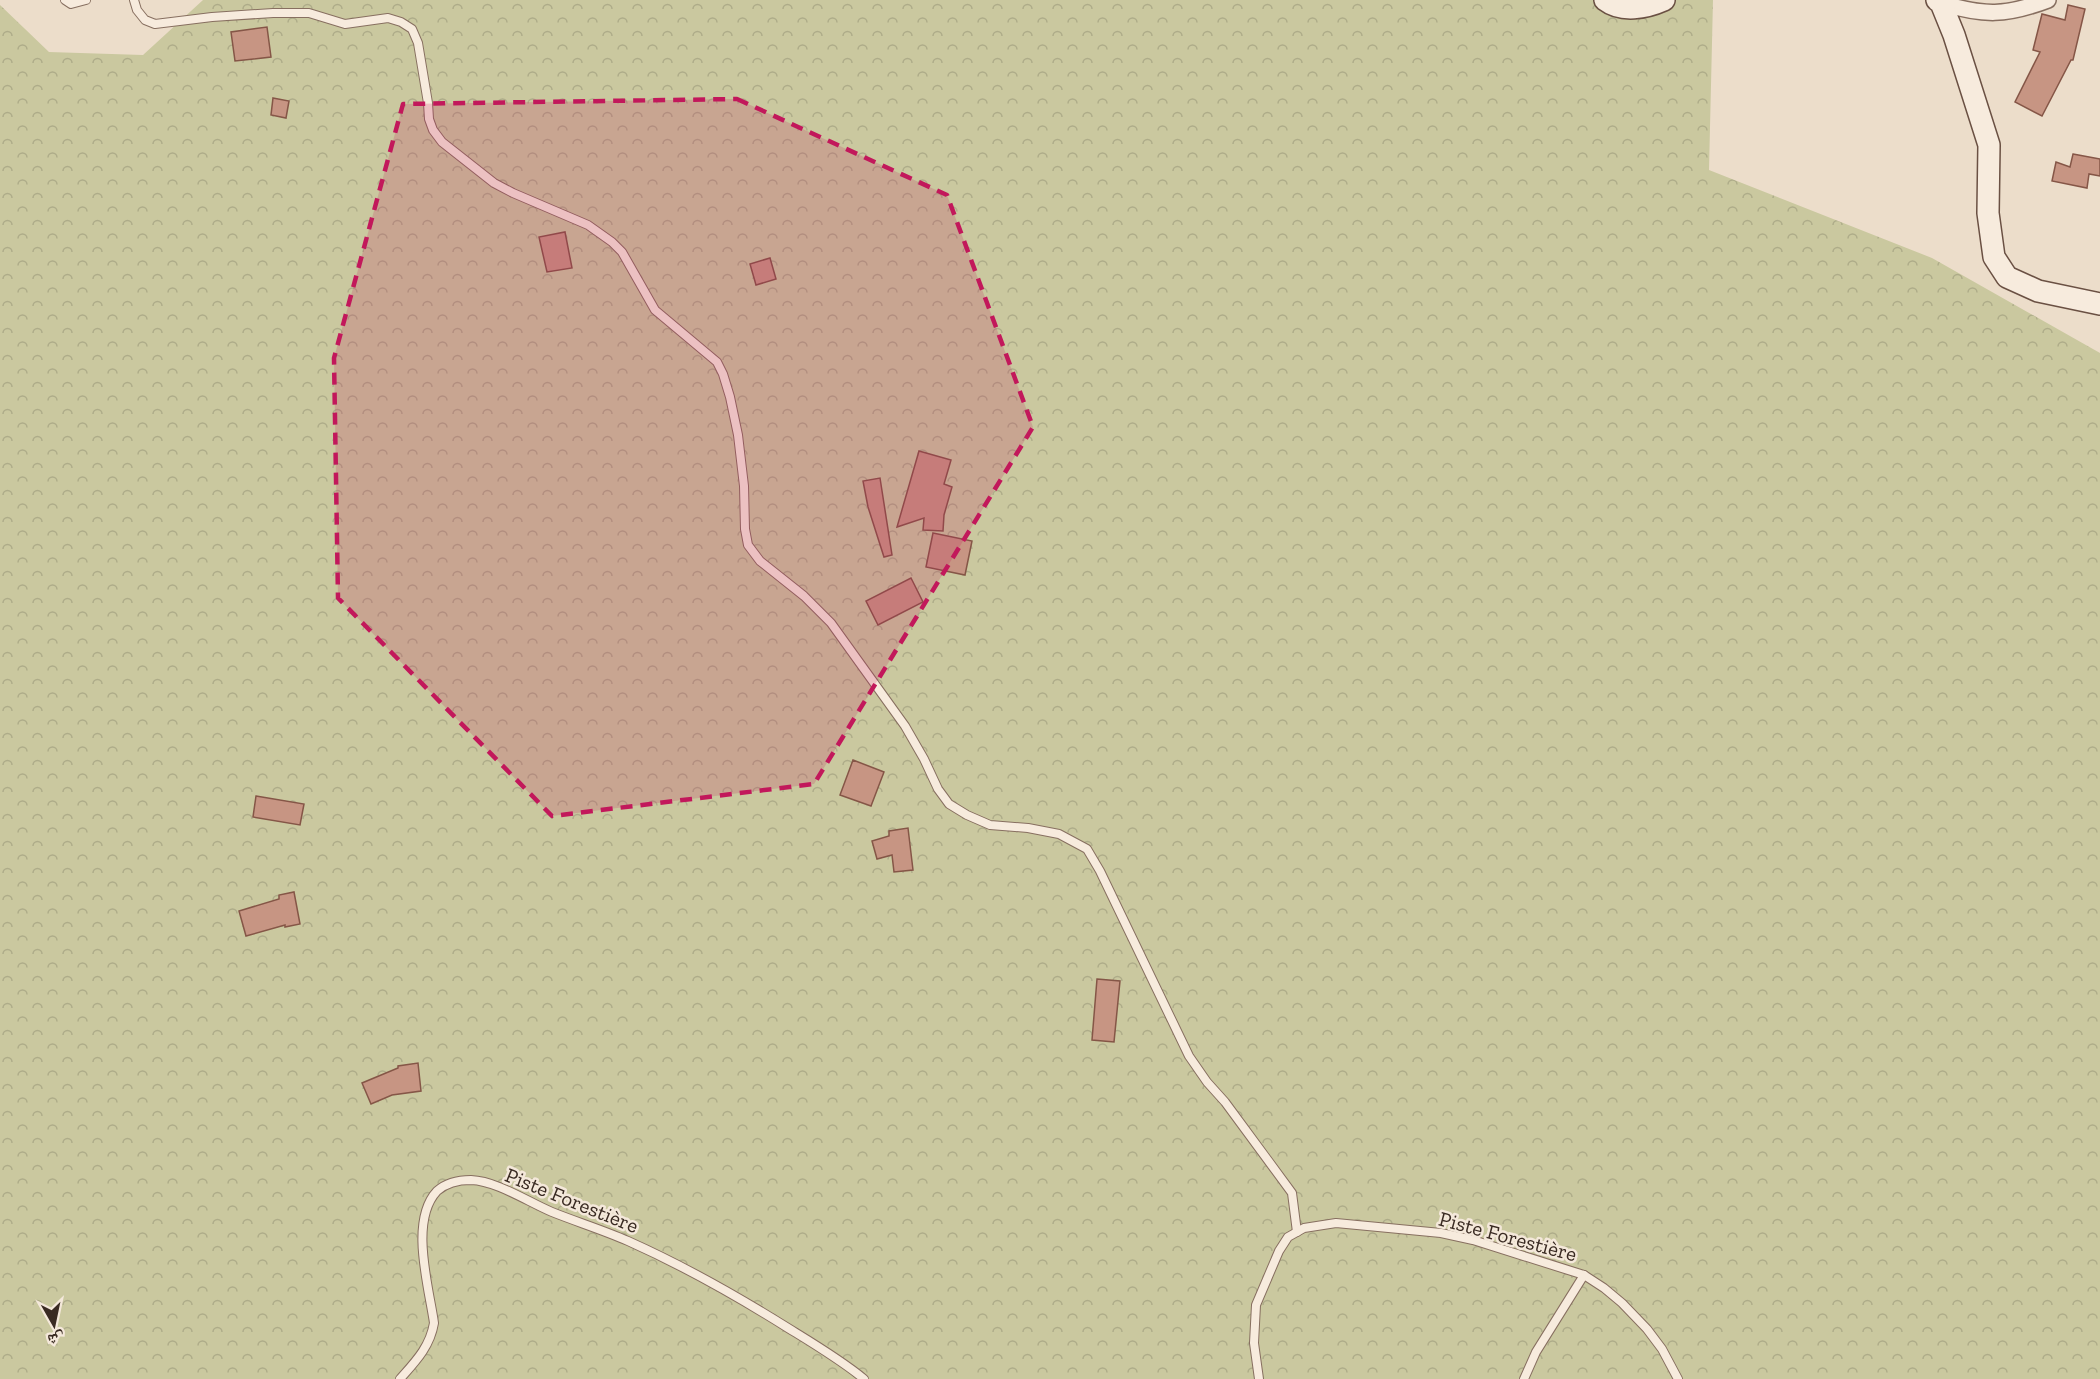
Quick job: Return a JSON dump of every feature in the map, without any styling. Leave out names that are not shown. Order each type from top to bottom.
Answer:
[{"type":"street","points":[[1605,0],[1612,5],[1635,9],[1664,0]]},
{"type":"street","points":[[1939,2],[1969,12],[1998,14],[2027,8],[2048,0]]},
{"type":"street","points":[[1939,2],[1954,35],[1989,145],[1988,213],[1994,257],[2007,277],[2038,291],[2100,304]]},
{"type":"lane","points":[[65,0],[71,4],[86,0]]},
{"type":"lane","points":[[134,0],[137,10],[145,20],[155,24],[273,13],[309,13],[345,24],[387,18],[401,21],[412,29],[418,44],[429,120],[433,130],[442,141],[494,183],[588,225],[612,242],[622,252],[655,310],[717,362],[730,397],[738,435],[748,545],[760,561],[804,596],[831,623],[905,726],[938,789],[949,804],[990,825],[1028,828],[1059,834],[1087,849],[1100,871],[1189,1056],[1292,1193],[1297,1232],[1288,1238],[1279,1251],[1256,1305],[1254,1343],[1259,1379]]},
{"type":"lane","name":"Piste Forestière","points":[[400,1379],[424,1352],[432,1336],[434,1323],[422,1240],[423,1221],[427,1207],[438,1191],[447,1185],[470,1180],[504,1190],[555,1214],[627,1241],[665,1259],[750,1304],[819,1347],[864,1379]]},
{"type":"lane","name":"Piste Forestière","points":[[1297,1232],[1304,1228],[1336,1223],[1441,1233],[1584,1275],[1622,1304],[1647,1329],[1662,1349],[1678,1379]]},
{"type":"lane","name":"Piste Forestière","points":[[1524,1379],[1536,1352],[1584,1275]]},
{"type":"highlighted area","points":[[737,99],[947,195],[1033,427],[814,784],[552,816],[338,598],[334,358],[403,104]]},
{"type":"green space","points":[[203,0],[1713,0],[1709,170],[1932,258],[2100,353],[2100,1379],[0,1379],[0,5],[49,52],[143,55]]},
{"type":"building","points":[[2068,5],[2085,9],[2073,60],[2042,116],[2015,102],[2040,52],[2033,50],[2042,14],[2065,20]]},
{"type":"building","points":[[267,27],[271,57],[235,61],[231,32]]},
{"type":"building","points":[[273,98],[289,101],[286,118],[271,115]]},
{"type":"building","points":[[2073,154],[2100,159],[2100,176],[2089,174],[2087,188],[2052,181],[2056,162],[2070,167]]},
{"type":"building","points":[[565,232],[572,268],[547,272],[539,237]]},
{"type":"building","points":[[770,258],[776,279],[756,285],[750,264]]},
{"type":"building","points":[[919,451],[951,460],[944,484],[952,487],[944,515],[943,531],[923,530],[924,518],[897,527]]},
{"type":"building","points":[[880,478],[892,555],[884,557],[868,507],[863,481]]},
{"type":"building","points":[[933,533],[972,541],[965,575],[926,567]]},
{"type":"building","points":[[911,578],[923,602],[878,625],[866,601]]},
{"type":"building","points":[[853,760],[884,772],[871,806],[840,795]]},
{"type":"building","points":[[256,796],[304,804],[300,825],[253,817]]},
{"type":"building","points":[[908,828],[913,870],[894,872],[892,855],[877,859],[872,841],[889,836],[889,831]]},
{"type":"building","points":[[294,892],[300,924],[285,927],[285,925],[246,936],[239,911],[279,899],[279,895]]},
{"type":"building","points":[[1097,979],[1120,981],[1114,1042],[1092,1040]]},
{"type":"building","points":[[418,1063],[421,1091],[392,1095],[371,1104],[362,1083],[398,1068],[398,1066]]}]
